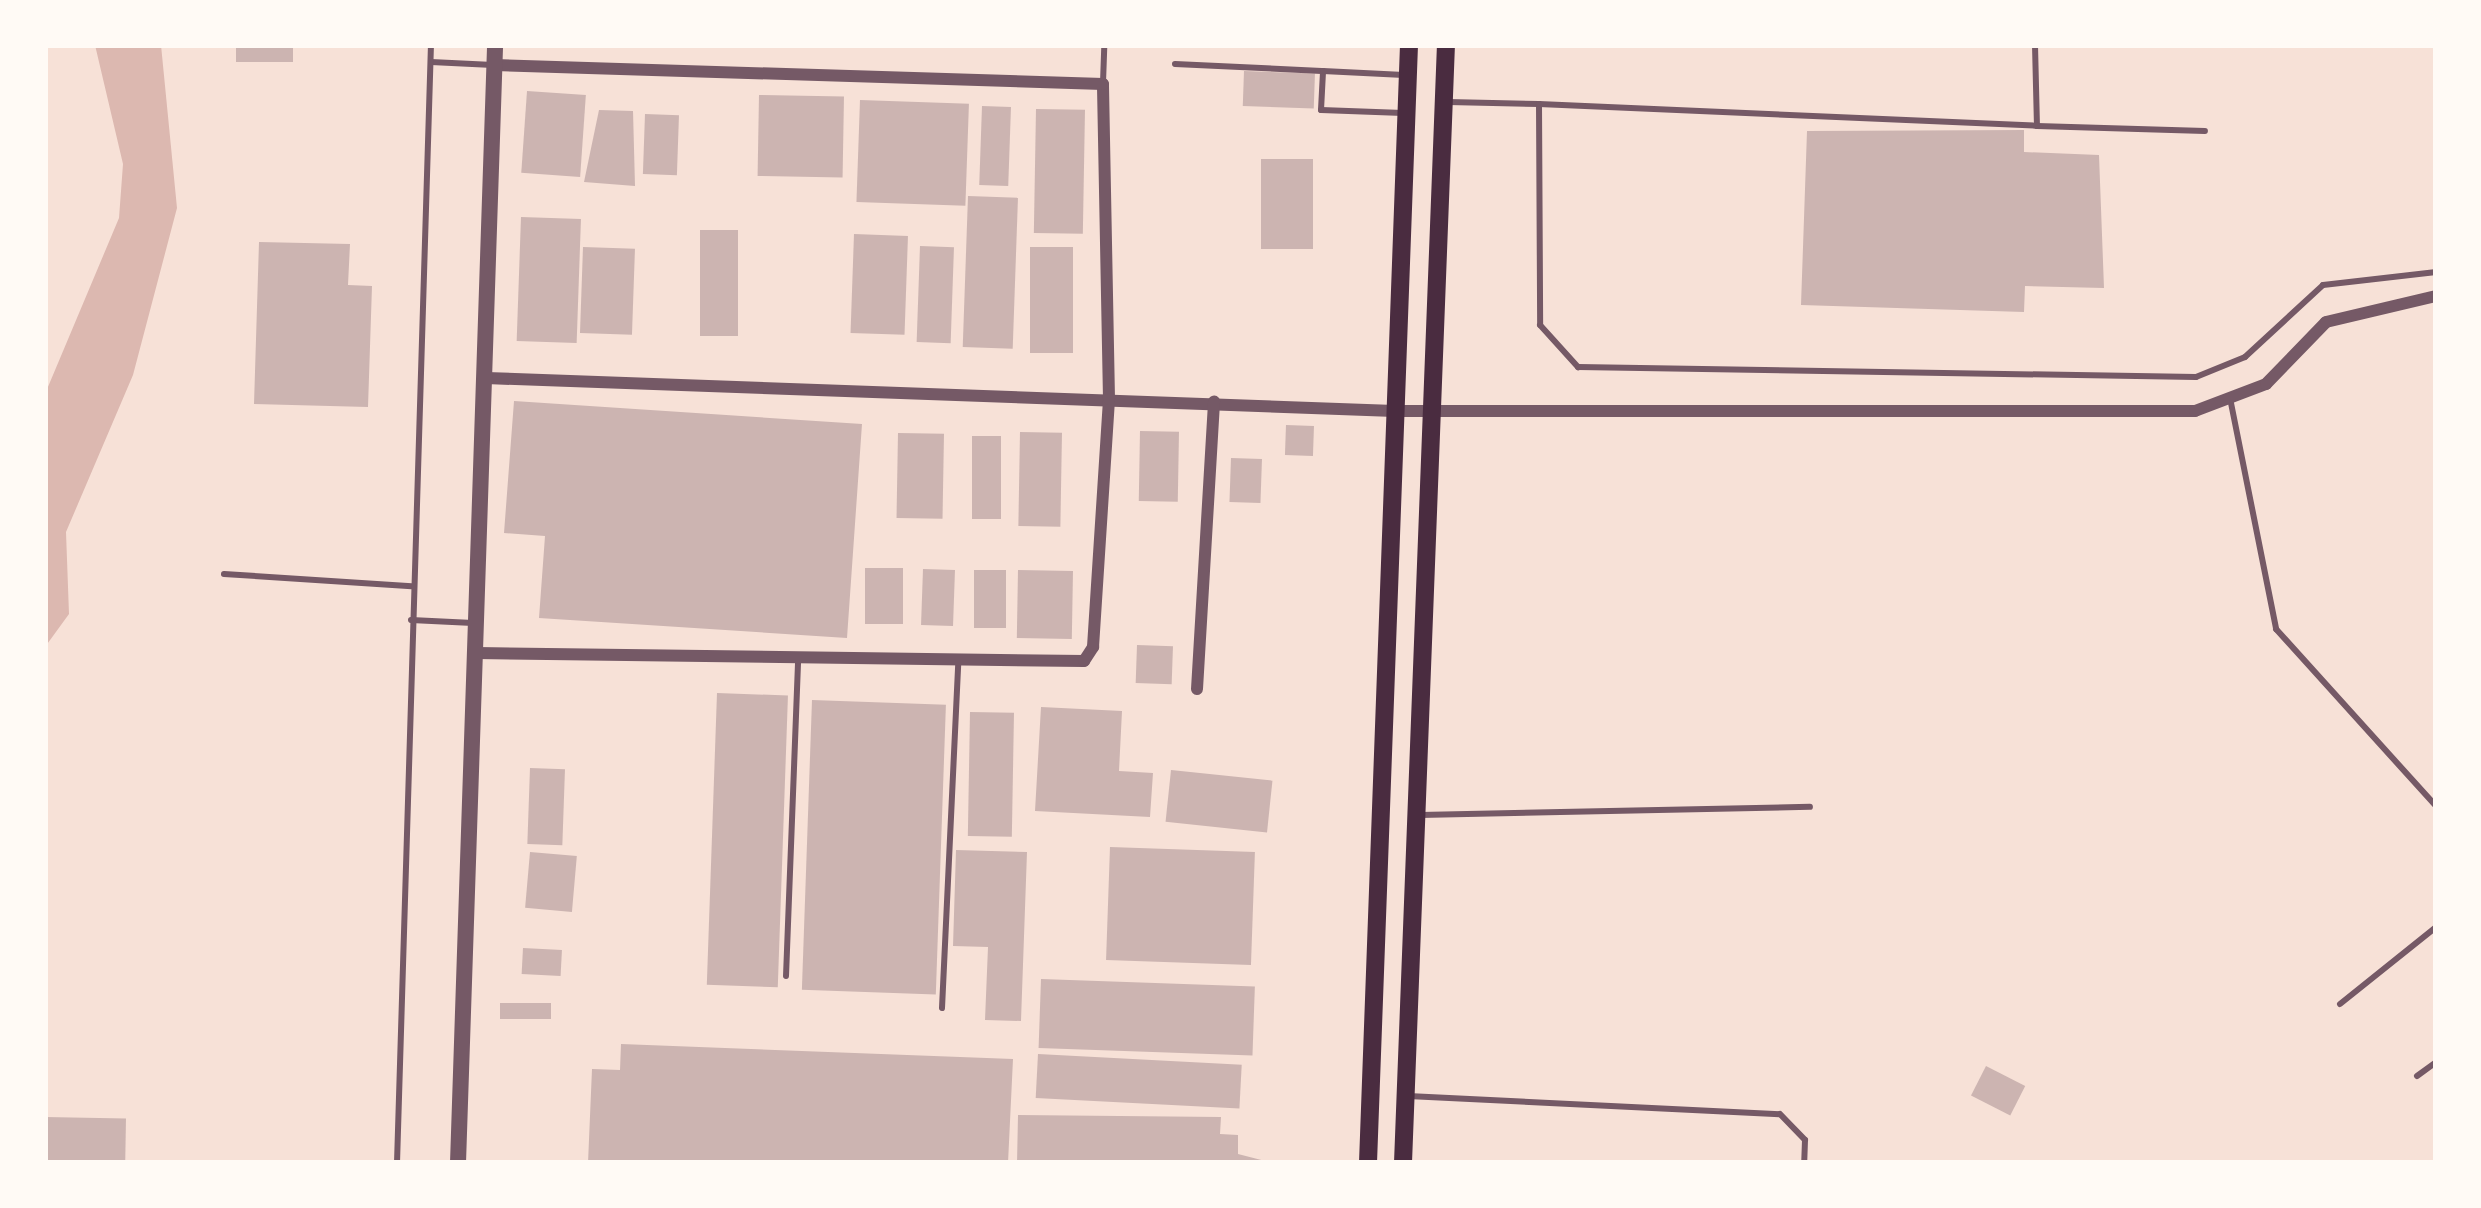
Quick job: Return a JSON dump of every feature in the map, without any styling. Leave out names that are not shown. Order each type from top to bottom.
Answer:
[{"type":"main road","points":[[1368,1163],[1409,45]]},
{"type":"main road","points":[[1403,1163],[1410,815],[1446,45]]},
{"type":"street","points":[[458,1163],[495,45]]},
{"type":"street","points":[[477,653],[958,663],[1091,656],[1108,399],[1102,84],[495,65]]},
{"type":"street","points":[[486,378],[1394,411],[2195,411],[2266,384],[2326,322],[2436,296]]},
{"type":"street","points":[[1197,689],[1214,403]]},
{"type":"lane","points":[[397,1163],[431,45]]},
{"type":"lane","points":[[1102,84],[1104,45]]},
{"type":"lane","points":[[2035,45],[2037,126]]},
{"type":"lane","points":[[430,62],[495,65]]},
{"type":"lane","points":[[1175,64],[1408,75]]},
{"type":"lane","points":[[1323,71],[1321,110],[1406,114]]},
{"type":"lane","points":[[1444,102],[2205,131]]},
{"type":"lane","points":[[1540,104],[1540,326],[1578,367],[2196,377],[2246,357],[2323,284],[2436,272]]},
{"type":"lane","points":[[2230,398],[2276,629],[2436,806]]},
{"type":"lane","points":[[224,574],[412,586]]},
{"type":"lane","points":[[411,620],[476,623]]},
{"type":"lane","points":[[786,976],[798,657]]},
{"type":"lane","points":[[942,1008],[958,663]]},
{"type":"lane","points":[[1410,815],[1810,807]]},
{"type":"lane","points":[[2340,1004],[2436,927]]},
{"type":"lane","points":[[2417,1076],[2436,1062]]},
{"type":"lane","points":[[1405,1095],[1780,1114],[1805,1140],[1804,1163]]},
{"type":"shaded area","points":[[95,45],[161,45],[177,208],[133,375],[66,532],[69,614],[45,647],[45,394],[119,218],[123,164]]},
{"type":"building","points":[[236,45],[293,45],[293,62],[236,62]]},
{"type":"building","points":[[1244,71],[1315,73],[1314,108],[1243,106]]},
{"type":"building","points":[[527,91],[586,95],[580,177],[521,173]]},
{"type":"building","points":[[759,95],[844,96],[843,177],[758,176]]},
{"type":"building","points":[[860,100],[969,104],[965,206],[856,202]]},
{"type":"building","points":[[982,106],[1011,107],[1008,186],[979,185]]},
{"type":"building","points":[[1036,109],[1085,110],[1083,234],[1034,233]]},
{"type":"building","points":[[599,110],[633,111],[635,186],[584,182]]},
{"type":"building","points":[[645,114],[679,115],[677,175],[643,174]]},
{"type":"building","points":[[2024,130],[2024,152],[2099,155],[2104,288],[2025,286],[2024,312],[1801,305],[1807,131]]},
{"type":"building","points":[[1261,159],[1313,159],[1313,249],[1261,249]]},
{"type":"building","points":[[968,196],[1018,198],[1013,349],[963,347]]},
{"type":"building","points":[[521,217],[581,219],[577,343],[517,341]]},
{"type":"building","points":[[700,230],[738,230],[738,336],[700,336]]},
{"type":"building","points":[[854,234],[908,236],[905,335],[851,333]]},
{"type":"building","points":[[259,242],[350,244],[348,285],[372,286],[368,407],[254,404]]},
{"type":"building","points":[[920,246],[954,247],[951,343],[917,342]]},
{"type":"building","points":[[583,247],[635,249],[632,335],[580,333]]},
{"type":"building","points":[[1030,247],[1073,247],[1073,353],[1030,353]]},
{"type":"building","points":[[514,401],[862,424],[847,638],[539,618],[545,536],[504,533]]},
{"type":"building","points":[[1286,425],[1314,426],[1313,456],[1285,455]]},
{"type":"building","points":[[1140,431],[1179,432],[1178,502],[1139,501]]},
{"type":"building","points":[[1020,432],[1062,433],[1060,527],[1018,526]]},
{"type":"building","points":[[898,433],[944,434],[943,519],[897,518]]},
{"type":"building","points":[[972,436],[1001,436],[1001,519],[972,519]]},
{"type":"building","points":[[1231,458],[1262,459],[1260,503],[1229,502]]},
{"type":"building","points":[[865,568],[903,568],[903,624],[865,624]]},
{"type":"building","points":[[923,569],[955,570],[953,626],[921,625]]},
{"type":"building","points":[[974,570],[1006,570],[1006,628],[974,628]]},
{"type":"building","points":[[1018,570],[1073,571],[1072,639],[1017,638]]},
{"type":"building","points":[[1137,645],[1173,646],[1172,684],[1136,683]]},
{"type":"building","points":[[717,693],[788,695],[778,987],[707,985]]},
{"type":"building","points":[[812,700],[946,705],[936,994],[802,990]]},
{"type":"building","points":[[1041,707],[1122,711],[1119,771],[1153,773],[1150,817],[1035,811]]},
{"type":"building","points":[[970,712],[1014,713],[1012,837],[968,836]]},
{"type":"building","points":[[530,768],[565,769],[562,845],[527,844]]},
{"type":"building","points":[[1171,770],[1272,781],[1267,832],[1166,822]]},
{"type":"building","points":[[1110,847],[1255,852],[1251,965],[1106,960]]},
{"type":"building","points":[[956,850],[1027,852],[1021,1021],[985,1020],[988,947],[953,946]]},
{"type":"building","points":[[530,852],[577,856],[572,912],[525,908]]},
{"type":"building","points":[[523,948],[562,950],[561,976],[522,974]]},
{"type":"building","points":[[1041,979],[1255,986],[1252,1055],[1039,1048]]},
{"type":"building","points":[[500,1003],[551,1003],[551,1019],[500,1019]]},
{"type":"building","points":[[621,1044],[1013,1059],[1008,1163],[588,1163],[592,1069],[620,1070]]},
{"type":"building","points":[[1038,1054],[1242,1065],[1239,1109],[1036,1098]]},
{"type":"building","points":[[1986,1066],[2025,1086],[2010,1115],[1971,1095]]},
{"type":"building","points":[[1018,1115],[1221,1117],[1220,1134],[1238,1135],[1238,1154],[1273,1163],[1017,1163]]},
{"type":"building","points":[[45,1117],[126,1118],[125,1163],[45,1163]]}]
